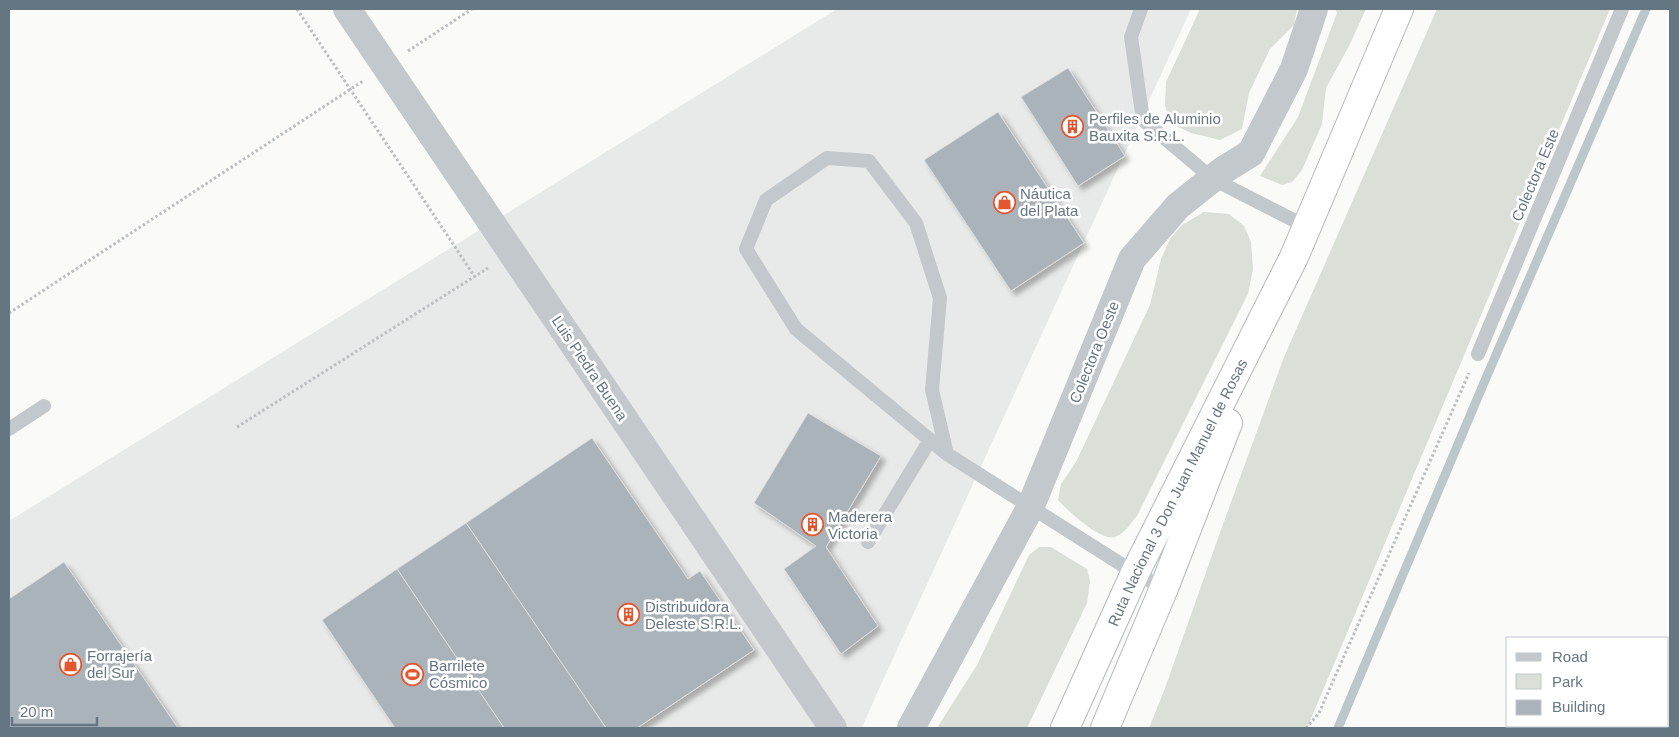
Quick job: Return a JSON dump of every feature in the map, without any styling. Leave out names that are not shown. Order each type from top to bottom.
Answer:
[{"type":"highway","name":"Ruta Nacional 3 Don Juan Manuel de Rosas","points":[[1065,728],[1135,573],[1308,227],[1399,9]]},
{"type":"highway","name":"Ruta Nacional 3 Don Juan Manuel de Rosas","points":[[1105,728],[1164,588],[1294,257]]},
{"type":"street","name":"Luis Piedra Buena","points":[[347,9],[833,728]]},
{"type":"street","name":"Colectora Oeste","points":[[911,728],[1030,508],[1132,259],[1178,206],[1213,178],[1252,153],[1294,69],[1314,9]]},
{"type":"lane","points":[[1141,9],[1131,36],[1143,120],[1213,178],[1308,227]]},
{"type":"lane","name":"Colectora Este","points":[[1478,354],[1622,9]]},
{"type":"lane","points":[[947,454],[932,390],[940,298],[916,224],[870,161],[827,158],[766,200],[746,249],[796,329],[947,454],[1135,573],[1164,588]]},
{"type":"lane","points":[[9,429],[44,406]]},
{"type":"lane","points":[[868,542],[930,440]]},
{"type":"path","points":[[297,9],[475,277]]},
{"type":"path","points":[[9,313],[472,9]]},
{"type":"path","points":[[237,427],[512,253]]},
{"type":"path","points":[[1306,728],[1319,713],[1478,354]]},
{"type":"shaded area","points":[[837,9],[1191,9],[862,728],[9,728],[9,521]]},
{"type":"green space","points":[[1200,9],[1297,9],[1294,25],[1270,49],[1249,93],[1242,129],[1220,140],[1191,133],[1172,124],[1165,106],[1166,82]]},
{"type":"green space","points":[[1335,9],[1366,9],[1349,46],[1326,88],[1322,124],[1302,170],[1292,182],[1282,185],[1260,176],[1298,117],[1337,13]]},
{"type":"green space","points":[[1437,9],[1610,9],[1307,728],[1149,728],[1284,357]]},
{"type":"green space","points":[[1204,212],[1229,214],[1244,226],[1251,242],[1253,269],[1248,294],[1137,516],[1127,528],[1115,537],[1101,535],[1069,511],[1058,500],[1061,484],[1076,462],[1150,305],[1161,259],[1170,239],[1182,225]]},
{"type":"green space","points":[[1039,547],[1051,547],[1087,569],[1090,581],[1087,603],[1027,728],[937,728],[977,665],[1029,555]]},
{"type":"building","name":"Perfiles de Aluminio Bauxita S.R.L.","points":[[1068,68],[1125,156],[1078,186],[1021,97]]},
{"type":"building","name":"Náutica del Plata","points":[[998,112],[1084,243],[1011,291],[924,160]]},
{"type":"building","name":"Maderera Victoria","points":[[808,413],[881,456],[826,547],[878,626],[841,654],[784,569],[816,546],[754,503]]},
{"type":"building","name":"Distribuidora Deleste S.R.L.","points":[[592,438],[688,579],[700,571],[754,650],[637,728],[606,728],[466,523]]},
{"type":"building","points":[[466,523],[606,728],[504,728],[397,569]]},
{"type":"building","name":"Forrajería del Sur","points":[[64,562],[178,728],[9,728],[9,599]]},
{"type":"building","name":"Barrilete Cósmico","points":[[397,569],[504,728],[395,728],[322,620]]},
{"type":"waterway","points":[[1338,728],[1486,378],[1646,9]]},
{"type":"place","name":"Perfiles de Aluminio Bauxita S.R.L.","points":[[1073,127]]},
{"type":"place","name":"Náutica del Plata","points":[[1004,202]]},
{"type":"place","name":"Maderera Victoria","points":[[812,525]]},
{"type":"place","name":"Distribuidora Deleste S.R.L.","points":[[629,615]]},
{"type":"place","name":"Forrajería del Sur","points":[[71,664]]},
{"type":"place","name":"Barrilete Cósmico","points":[[413,674]]}]
